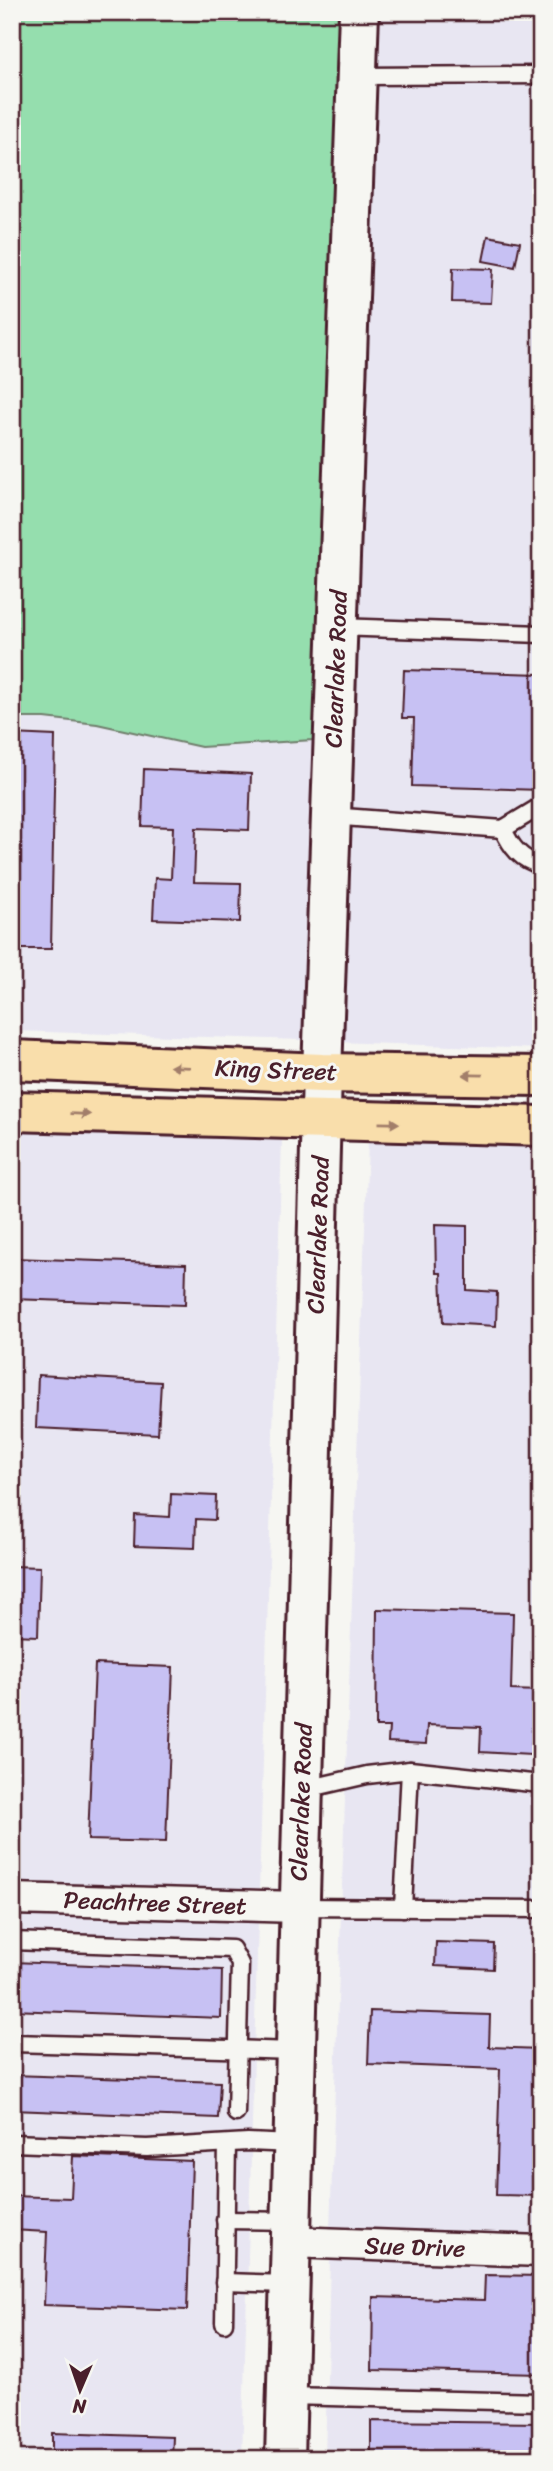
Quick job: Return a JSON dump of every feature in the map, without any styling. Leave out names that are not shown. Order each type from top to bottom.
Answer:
[{"type":"main road","name":"Clearlake Road","points":[[285,2459],[322,1073],[359,12]]},
{"type":"main road","name":"King Street","points":[[12,1060],[322,1073],[541,1076]]},
{"type":"main road","name":"King Street","points":[[12,1111],[321,1122],[541,1126]]},
{"type":"street","name":"Peachtree Street","points":[[12,1899],[298,1908]]},
{"type":"street","name":"Sue Drive","points":[[291,2232],[541,2252]]},
{"type":"lane","points":[[357,76],[541,75]]},
{"type":"lane","points":[[337,626],[541,634]]},
{"type":"lane","points":[[330,816],[503,829],[541,806]]},
{"type":"lane","points":[[503,829],[510,845],[525,859],[541,865]]},
{"type":"lane","points":[[403,1908],[410,1770]]},
{"type":"lane","points":[[302,1790],[367,1775],[410,1770],[541,1784]]},
{"type":"lane","points":[[298,1908],[541,1909]]},
{"type":"lane","points":[[12,1941],[232,1949],[240,1964],[236,2113]]},
{"type":"lane","points":[[12,2043],[295,2051]]},
{"type":"lane","points":[[12,2143],[147,2148],[292,2144]]},
{"type":"lane","points":[[224,2323],[227,2144]]},
{"type":"lane","points":[[225,2220],[291,2232]]},
{"type":"lane","points":[[224,2282],[289,2284]]},
{"type":"lane","points":[[287,2396],[541,2402]]},
{"type":"shaded area","points":[[373,12],[541,12],[541,1049],[335,1042]]},
{"type":"shaded area","points":[[12,718],[45,718],[97,724],[201,747],[313,740],[302,1040],[12,1031]]},
{"type":"shaded area","points":[[12,1129],[282,1138],[259,1892],[12,1884]]},
{"type":"shaded area","points":[[368,1141],[541,1146],[541,2237],[330,2229]]},
{"type":"shaded area","points":[[12,1913],[258,1921],[242,2459],[12,2459]]},
{"type":"shaded area","points":[[330,2258],[541,2266],[541,2459],[325,2459]]},
{"type":"green space","points":[[12,12],[346,12],[313,740],[201,747],[97,724],[45,718],[12,718]]},
{"type":"building","points":[[488,236],[520,242],[515,267],[483,261]]},
{"type":"building","points":[[453,268],[493,269],[491,303],[452,302]]},
{"type":"building","points":[[404,670],[541,674],[541,790],[412,786],[414,718],[402,718]]},
{"type":"building","points":[[12,734],[55,736],[51,949],[12,949]]},
{"type":"building","points":[[144,769],[251,774],[249,830],[196,828],[194,882],[241,883],[240,922],[153,919],[155,878],[171,879],[173,827],[142,826]]},
{"type":"building","points":[[435,1225],[467,1226],[467,1290],[497,1292],[496,1326],[443,1323],[441,1273],[436,1273]]},
{"type":"building","points":[[12,1258],[186,1264],[185,1305],[12,1299]]},
{"type":"building","points":[[38,1375],[161,1382],[158,1434],[36,1428]]},
{"type":"building","points":[[171,1494],[216,1496],[215,1520],[196,1519],[195,1548],[134,1546],[135,1515],[170,1517]]},
{"type":"building","points":[[12,1566],[40,1567],[38,1636],[12,1635]]},
{"type":"building","points":[[377,1609],[513,1613],[511,1690],[541,1691],[541,1726],[533,1725],[531,1755],[480,1752],[481,1727],[427,1725],[426,1744],[388,1742],[389,1727],[376,1727]]},
{"type":"building","points":[[95,1664],[173,1667],[166,1842],[88,1840]]},
{"type":"building","points":[[436,1942],[494,1944],[493,1969],[435,1966]]},
{"type":"building","points":[[12,1962],[222,1970],[221,2018],[12,2010]]},
{"type":"building","points":[[370,2011],[490,2015],[489,2047],[541,2049],[541,2196],[496,2195],[500,2069],[368,2064]]},
{"type":"building","points":[[12,2075],[220,2082],[218,2118],[12,2110]]},
{"type":"building","points":[[73,2156],[192,2161],[187,2310],[44,2305],[47,2232],[12,2230],[12,2196],[71,2198]]},
{"type":"building","points":[[485,2275],[541,2276],[541,2374],[372,2370],[373,2297],[484,2300]]},
{"type":"building","points":[[371,2421],[541,2423],[541,2454],[479,2453],[478,2459],[371,2459]]},
{"type":"building","points":[[52,2433],[173,2437],[172,2459],[52,2459]]}]
